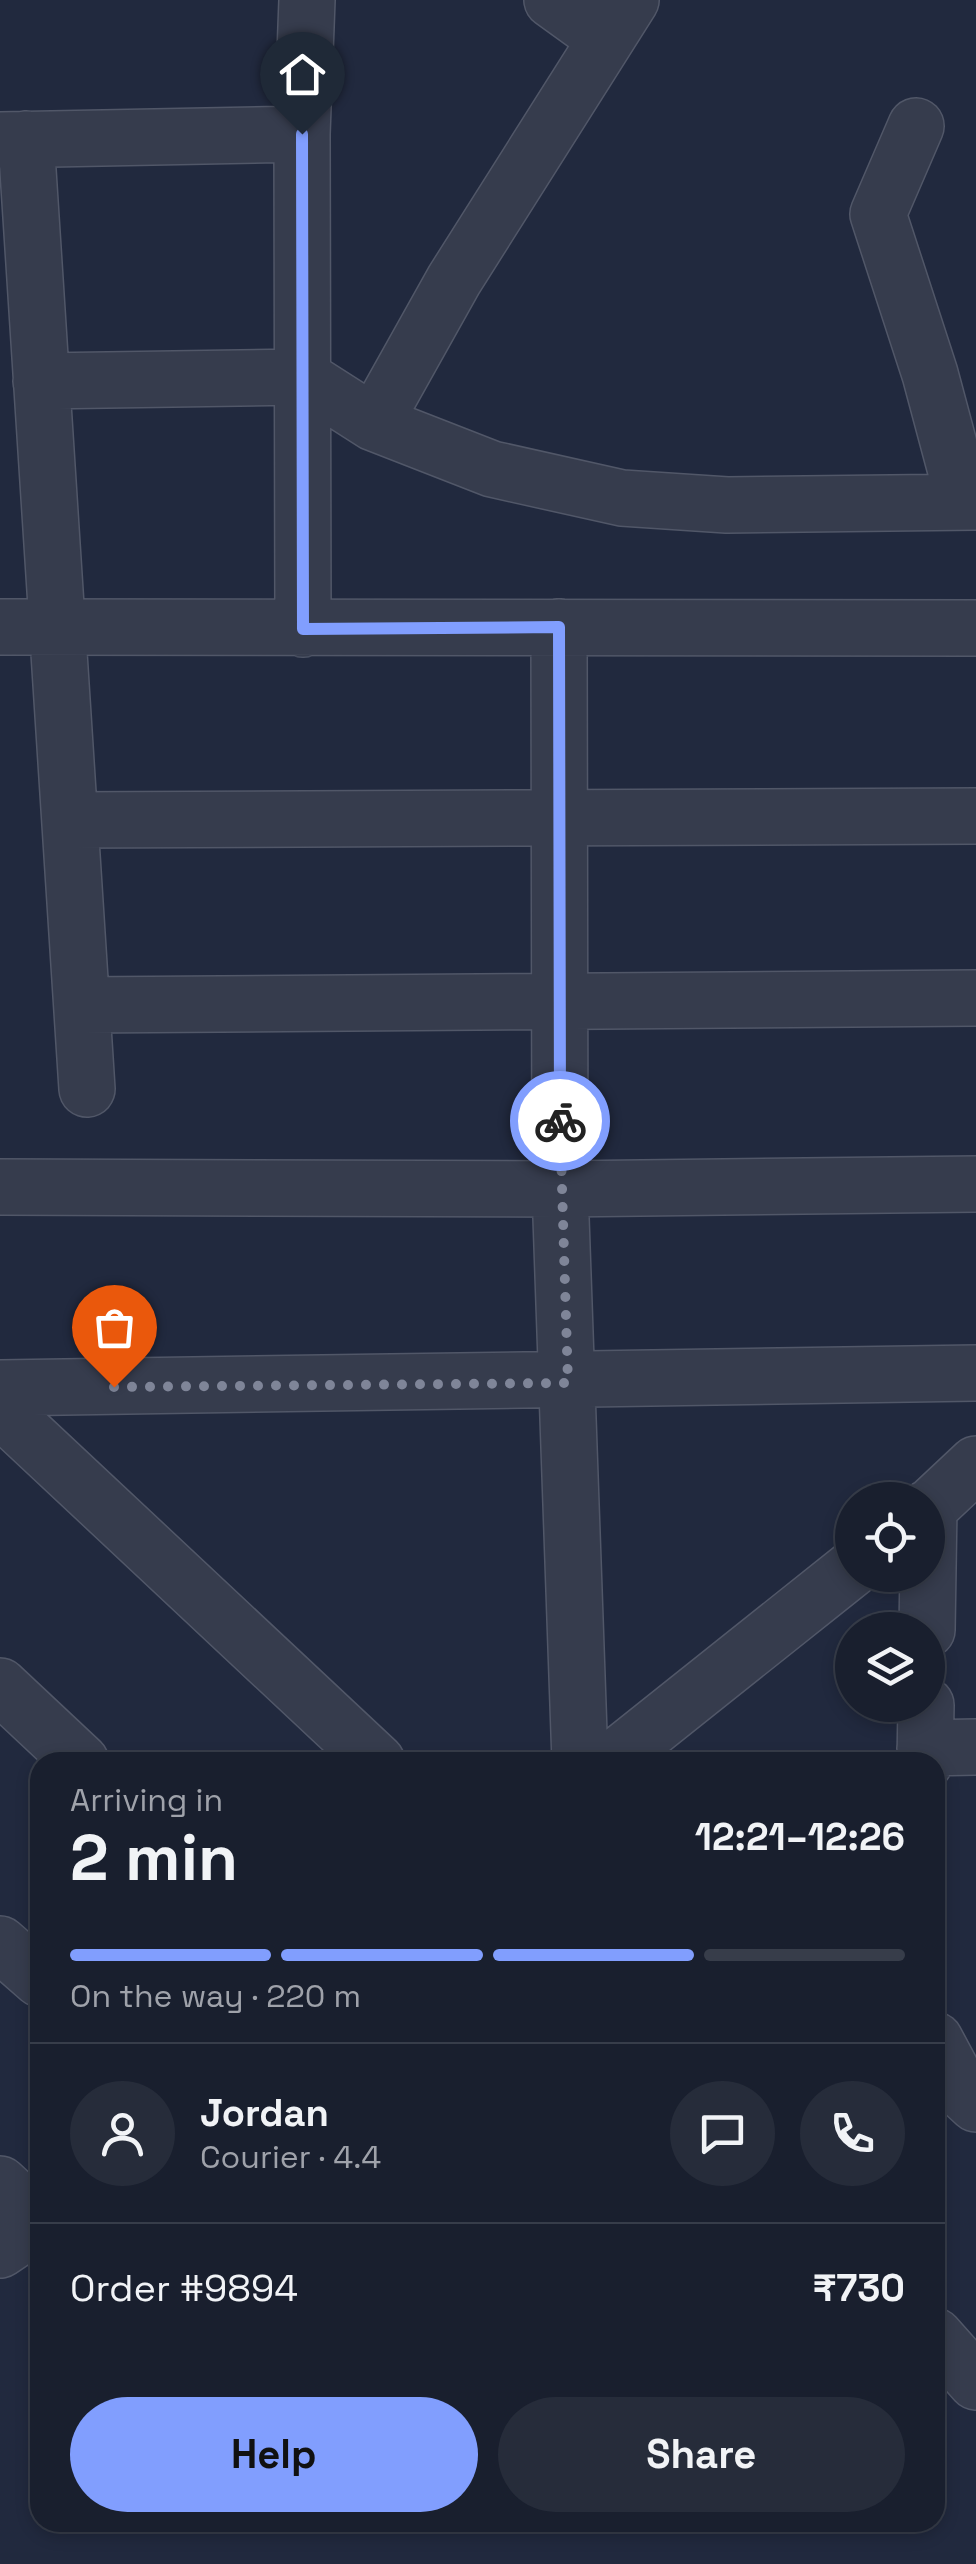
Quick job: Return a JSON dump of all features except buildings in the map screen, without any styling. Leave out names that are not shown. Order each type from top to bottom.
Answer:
[{"type":"street","points":[[303,629],[302,134],[307,0]]},
{"type":"street","points":[[374,423],[454,280],[618,20],[552,0]]},
{"type":"street","points":[[41,381],[302,377],[374,423],[492,469],[622,498],[726,504],[970,502],[878,214],[916,126]]},
{"type":"street","points":[[87,1089],[41,381],[13,139],[302,134]]},
{"type":"street","points":[[0,626],[976,628]]},
{"type":"street","points":[[559,627],[560,1189],[580,1752]]},
{"type":"street","points":[[70,820],[976,816]]},
{"type":"street","points":[[82,1005],[976,998]]},
{"type":"street","points":[[0,1186],[560,1189],[976,1184]]},
{"type":"street","points":[[0,1388],[568,1383],[976,1373]]},
{"type":"street","points":[[0,1409],[366,1752]]},
{"type":"street","points":[[945,1492],[976,1464]]},
{"type":"street","points":[[623,1752],[835,1583]]},
{"type":"street","points":[[0,1686],[70,1752]]},
{"type":"street","points":[[0,1944],[30,1970]]},
{"type":"street","points":[[945,2058],[964,2092],[976,2104]]},
{"type":"street","points":[[0,2184],[30,2212]]},
{"type":"street","points":[[0,2250],[30,2229]]},
{"type":"street","points":[[945,2347],[976,2382]]},
{"type":"way so far","points":[[114,1387],[568,1383],[560,1121]]},
{"type":"route","points":[[302,134],[303,629],[559,627],[560,1121]]}]
